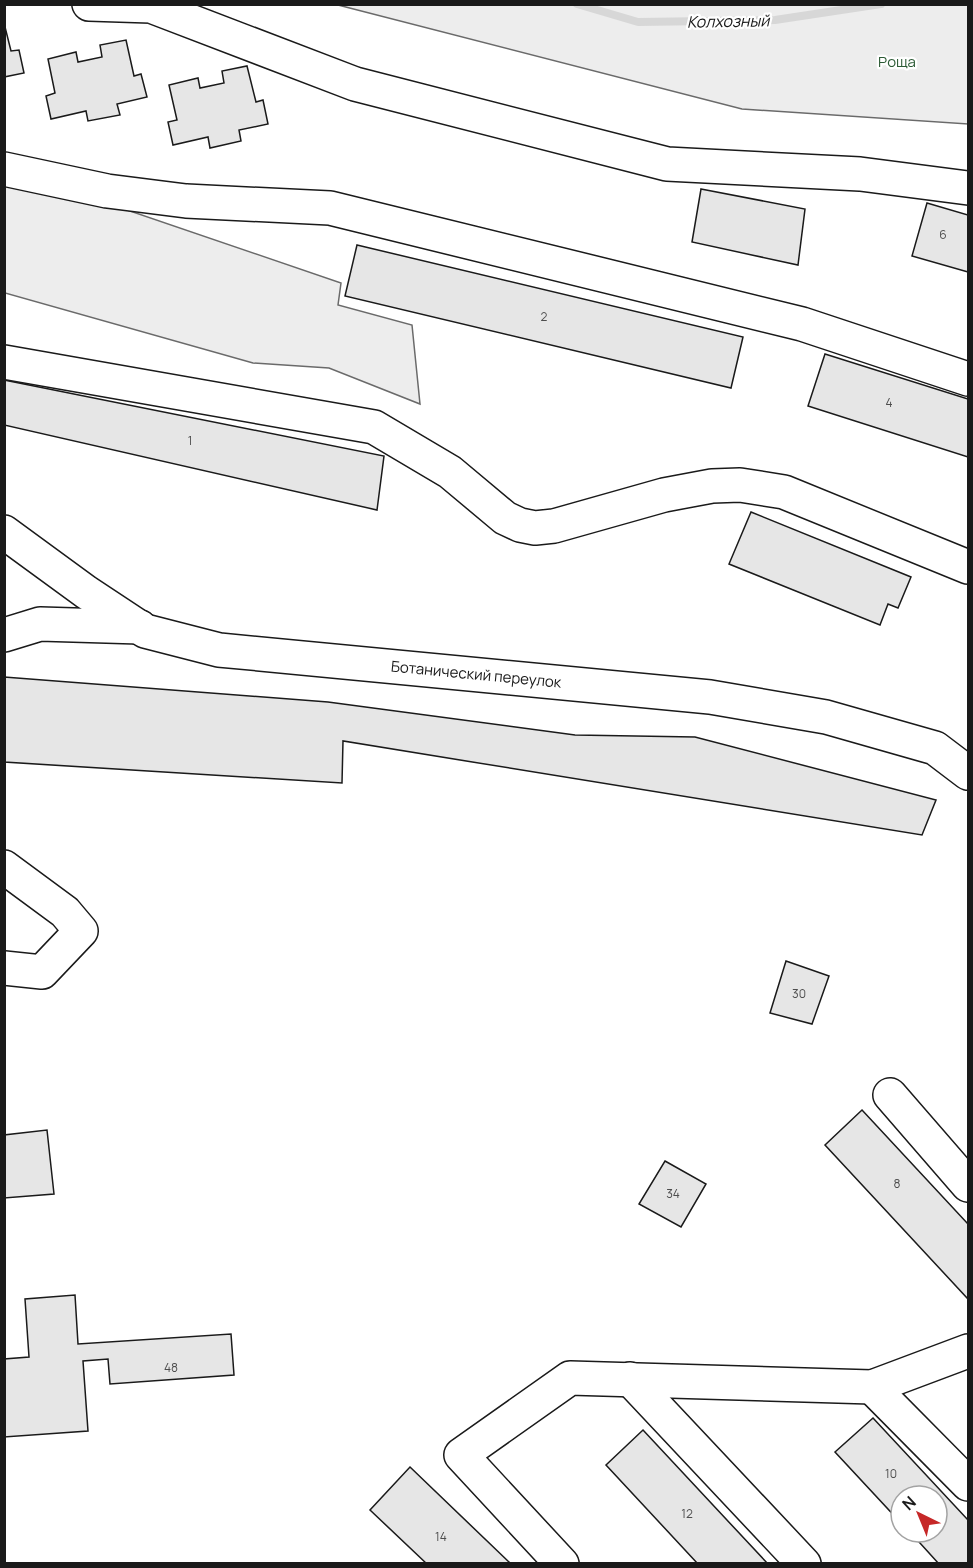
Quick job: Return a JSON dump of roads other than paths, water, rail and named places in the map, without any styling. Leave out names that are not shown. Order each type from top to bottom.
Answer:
[{"type":"street","points":[[89,4],[152,6],[355,84],[667,164],[860,174],[969,188]]},
{"type":"street","points":[[4,169],[107,190],[186,201],[330,208],[802,324],[969,379]]},
{"type":"street","points":[[4,362],[374,427],[450,472],[506,518],[520,525],[535,528],[554,526],[664,495],[712,486],[740,484],[784,492],[969,567]]},
{"type":"street","name":"Ботанический переулок","points":[[4,532],[86,592],[145,631],[219,650],[710,697],[826,717],[935,748],[969,773]]},
{"type":"street","points":[[4,635],[40,624],[140,627]]},
{"type":"street","points":[[4,867],[65,912],[81,931],[42,972],[4,968]]},
{"type":"street","points":[[890,1095],[969,1185]]},
{"type":"street","points":[[562,1563],[460,1455],[570,1378],[872,1387],[969,1351]]},
{"type":"street","points":[[630,1379],[804,1563]]},
{"type":"street","points":[[872,1387],[969,1484]]},
{"type":"waterway","name":"Колхозный","points":[[577,4],[638,22],[775,20],[881,4]]},
{"type":"park label","name":"Роща","points":[[897,62]]}]
